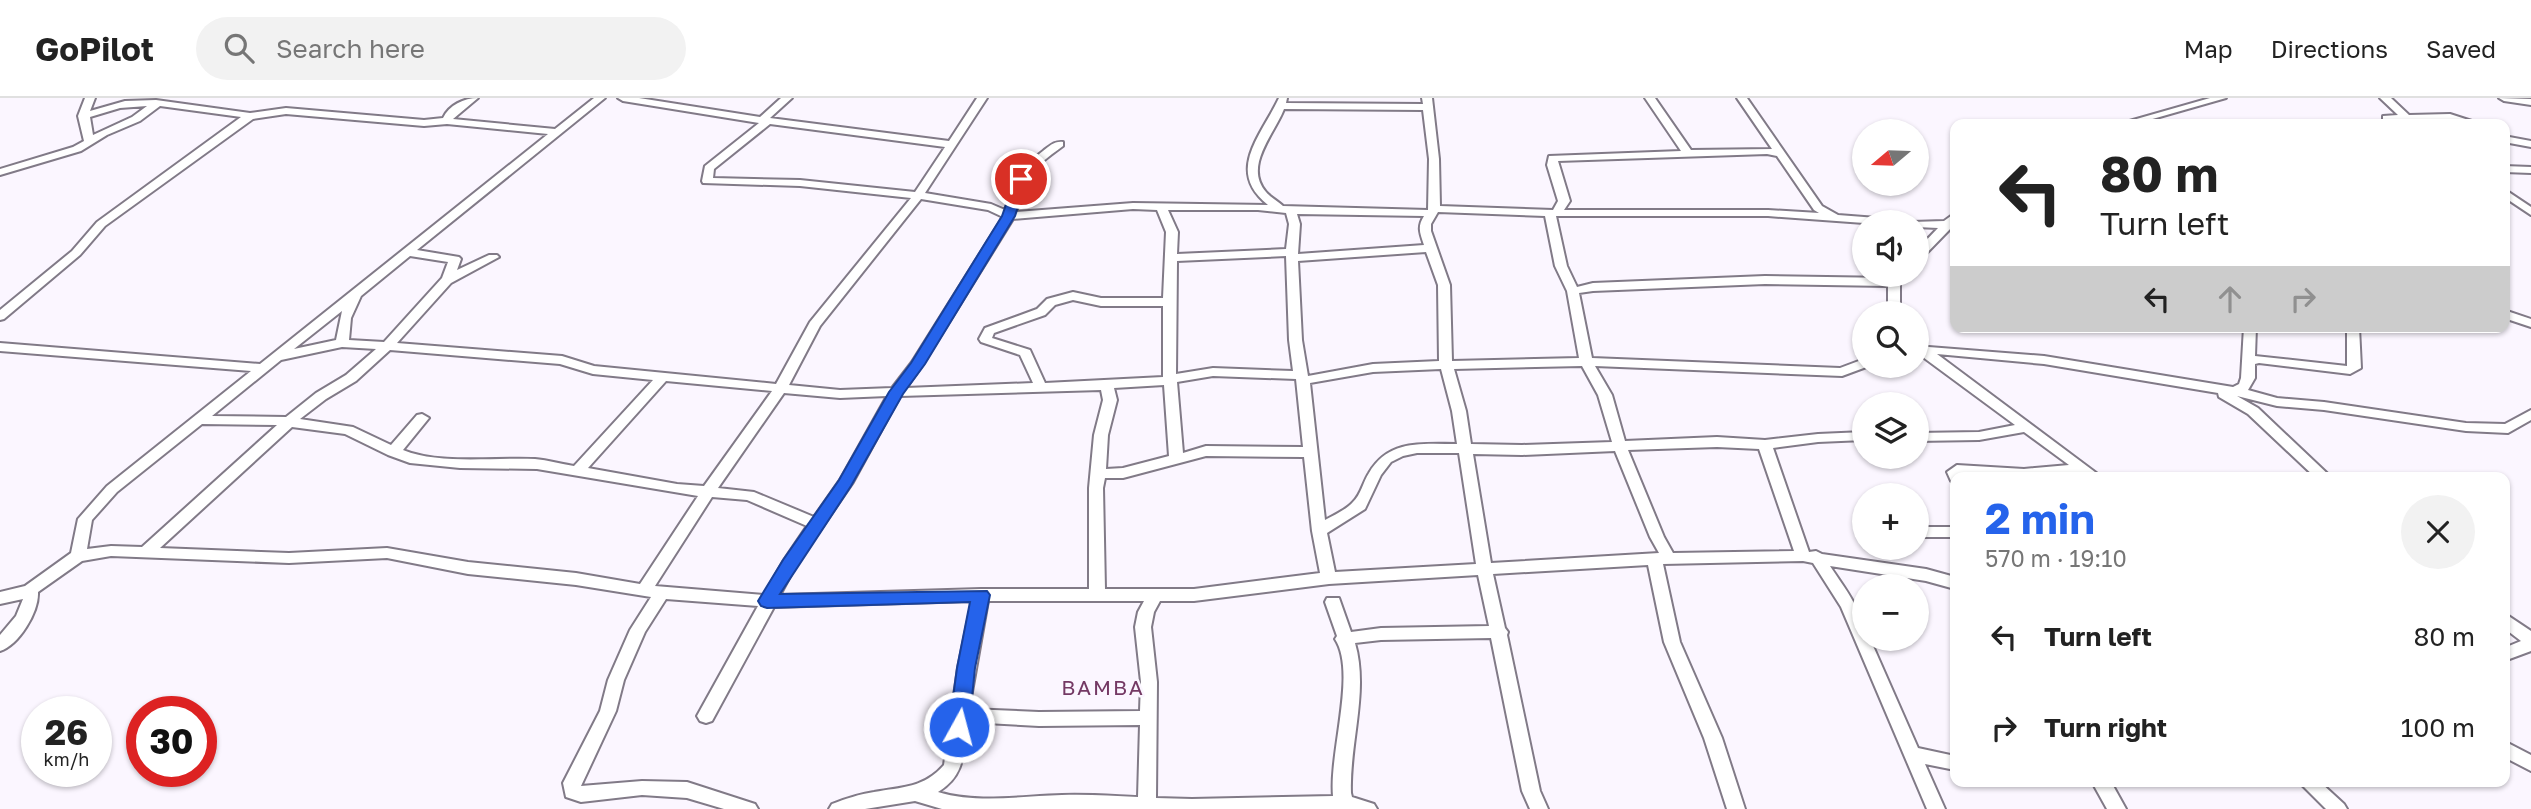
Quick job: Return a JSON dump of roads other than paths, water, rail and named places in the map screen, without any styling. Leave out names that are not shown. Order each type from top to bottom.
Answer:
[{"type":"street","points":[[89,142],[83,116],[90,98]]},
{"type":"street","points":[[447,121],[450,114],[472,98]]},
{"type":"street","points":[[78,556],[85,519],[97,504],[405,252],[600,98]]},
{"type":"street","points":[[623,98],[764,121],[953,145]]},
{"type":"street","points":[[685,108],[697,98]]},
{"type":"street","points":[[787,98],[709,169],[707,181],[800,183],[918,196],[991,208],[1009,216],[1133,206],[1768,213],[1852,220]]},
{"type":"street","points":[[644,590],[706,493],[780,389],[814,325],[918,196],[982,98]]},
{"type":"street","points":[[1650,98],[1688,153]]},
{"type":"street","points":[[1742,98],[1818,208],[1841,219]]},
{"type":"street","points":[[2143,119],[2221,98]]},
{"type":"street","points":[[2385,98],[2406,117]]},
{"type":"street","points":[[2504,98],[2529,104]]},
{"type":"street","points":[[1329,578],[1319,531],[1301,378],[1292,255],[1295,219],[1255,188],[1251,175],[1255,152],[1282,102],[1428,102],[1434,159],[1432,211],[1425,231],[1444,285],[1446,365],[1467,451],[1485,570],[1531,791],[1539,809]]},
{"type":"street","points":[[83,116],[118,105],[156,104],[209,108],[250,116],[286,111],[424,122],[447,121],[555,132]]},
{"type":"street","points":[[0,172],[76,149],[103,132],[136,119],[156,104]]},
{"type":"street","points":[[0,316],[76,253],[101,224],[250,116]]},
{"type":"street","points":[[2387,118],[2457,119]]},
{"type":"street","points":[[2510,140],[2531,144]]},
{"type":"street","points":[[706,716],[767,601],[846,482],[897,392],[1009,216],[1018,186],[1029,166],[1059,144]]},
{"type":"street","points":[[1736,809],[1713,738],[1667,627],[1662,559],[1657,537],[1620,447],[1605,395],[1586,362],[1573,291],[1561,267],[1554,212],[1564,201],[1552,158],[1776,150]]},
{"type":"street","points":[[2510,169],[2531,170]]},
{"type":"street","points":[[2510,196],[2531,212]]},
{"type":"street","points":[[1162,208],[1172,232],[1170,378],[1176,459]]},
{"type":"street","points":[[1929,223],[1950,221]]},
{"type":"street","points":[[1929,244],[1950,222]]},
{"type":"street","points":[[1172,258],[1431,248]]},
{"type":"street","points":[[405,252],[455,259],[447,280]]},
{"type":"street","points":[[146,552],[286,423],[351,378],[386,347],[447,280],[493,257]]},
{"type":"street","points":[[1573,291],[1593,287],[1852,279]]},
{"type":"street","points":[[342,343],[345,318],[357,291]]},
{"type":"street","points":[[1041,385],[1025,354],[987,341],[985,339],[989,331],[1041,312],[1051,302],[1073,296],[1101,302],[1169,302]]},
{"type":"street","points":[[2510,316],[2531,323]]},
{"type":"street","points":[[2234,391],[2244,387],[2248,378],[2250,333]]},
{"type":"street","points":[[2250,361],[2259,359],[2350,370],[2354,368],[2353,333]]},
{"type":"street","points":[[277,357],[342,343],[497,353],[562,360],[593,370],[840,394],[1150,383],[1213,372],[1301,378],[1358,370],[1446,365],[1550,365],[1586,362],[1842,372],[1852,368]]},
{"type":"street","points":[[0,347],[263,368]]},
{"type":"street","points":[[1929,350],[2044,360],[2234,391],[2277,402],[2466,427],[2508,429],[2531,414]]},
{"type":"street","points":[[1929,356],[2088,472]]},
{"type":"street","points":[[577,471],[663,377]]},
{"type":"street","points":[[1093,383],[1107,387],[1110,400],[1101,435],[1096,488],[1097,595]]},
{"type":"street","points":[[2210,388],[2234,398],[2252,411],[2318,472]]},
{"type":"street","points":[[2250,395],[2252,411]]},
{"type":"street","points":[[393,452],[422,418]]},
{"type":"street","points":[[201,420],[286,423],[348,430],[393,452],[434,461],[537,464],[706,493],[749,495],[816,524]]},
{"type":"street","points":[[1929,437],[1979,436],[2025,428]]},
{"type":"street","points":[[1319,531],[1360,505],[1386,459],[1399,452],[1417,448],[1467,451],[1717,442],[1765,445],[1852,437]]},
{"type":"street","points":[[1765,445],[1809,556],[1849,606],[1936,809]]},
{"type":"street","points":[[1099,474],[1122,472],[1206,450],[1309,452]]},
{"type":"street","points":[[2044,472],[2083,468]]},
{"type":"street","points":[[1954,472],[1990,472]]},
{"type":"street","points":[[1929,532],[1950,532]]},
{"type":"street","points":[[0,598],[30,590],[78,556],[111,551],[289,558],[387,553],[468,568],[662,593],[767,601],[981,595],[1194,595],[1329,578],[1662,559],[1809,556],[1927,575],[1950,582]]},
{"type":"street","points":[[0,645],[20,625],[32,603],[30,590]]},
{"type":"street","points":[[662,593],[638,630],[616,680],[608,711],[572,783],[572,792],[581,794],[642,788],[687,790],[749,809]]},
{"type":"street","points":[[920,795],[944,779],[953,768],[966,668],[981,595]]},
{"type":"street","points":[[1147,804],[1149,682],[1143,627],[1146,612],[1155,596]]},
{"type":"street","points":[[1333,603],[1352,661],[1350,709],[1341,782],[1344,806]]},
{"type":"street","points":[[2510,624],[2531,642],[2510,652]]},
{"type":"street","points":[[1343,639],[1381,634],[1500,632]]},
{"type":"street","points":[[961,715],[1039,719],[1148,718]]},
{"type":"street","points":[[2510,752],[2531,764]]},
{"type":"street","points":[[1911,754],[1950,762]]},
{"type":"street","points":[[2104,787],[2117,809]]},
{"type":"street","points":[[2314,787],[2338,809]]},
{"type":"street","points":[[838,809],[871,800],[920,795],[950,807],[1066,802],[1192,807],[1344,806],[1368,809]]},
{"type":"district","name":"BAMBA","points":[[1103,688]]}]
